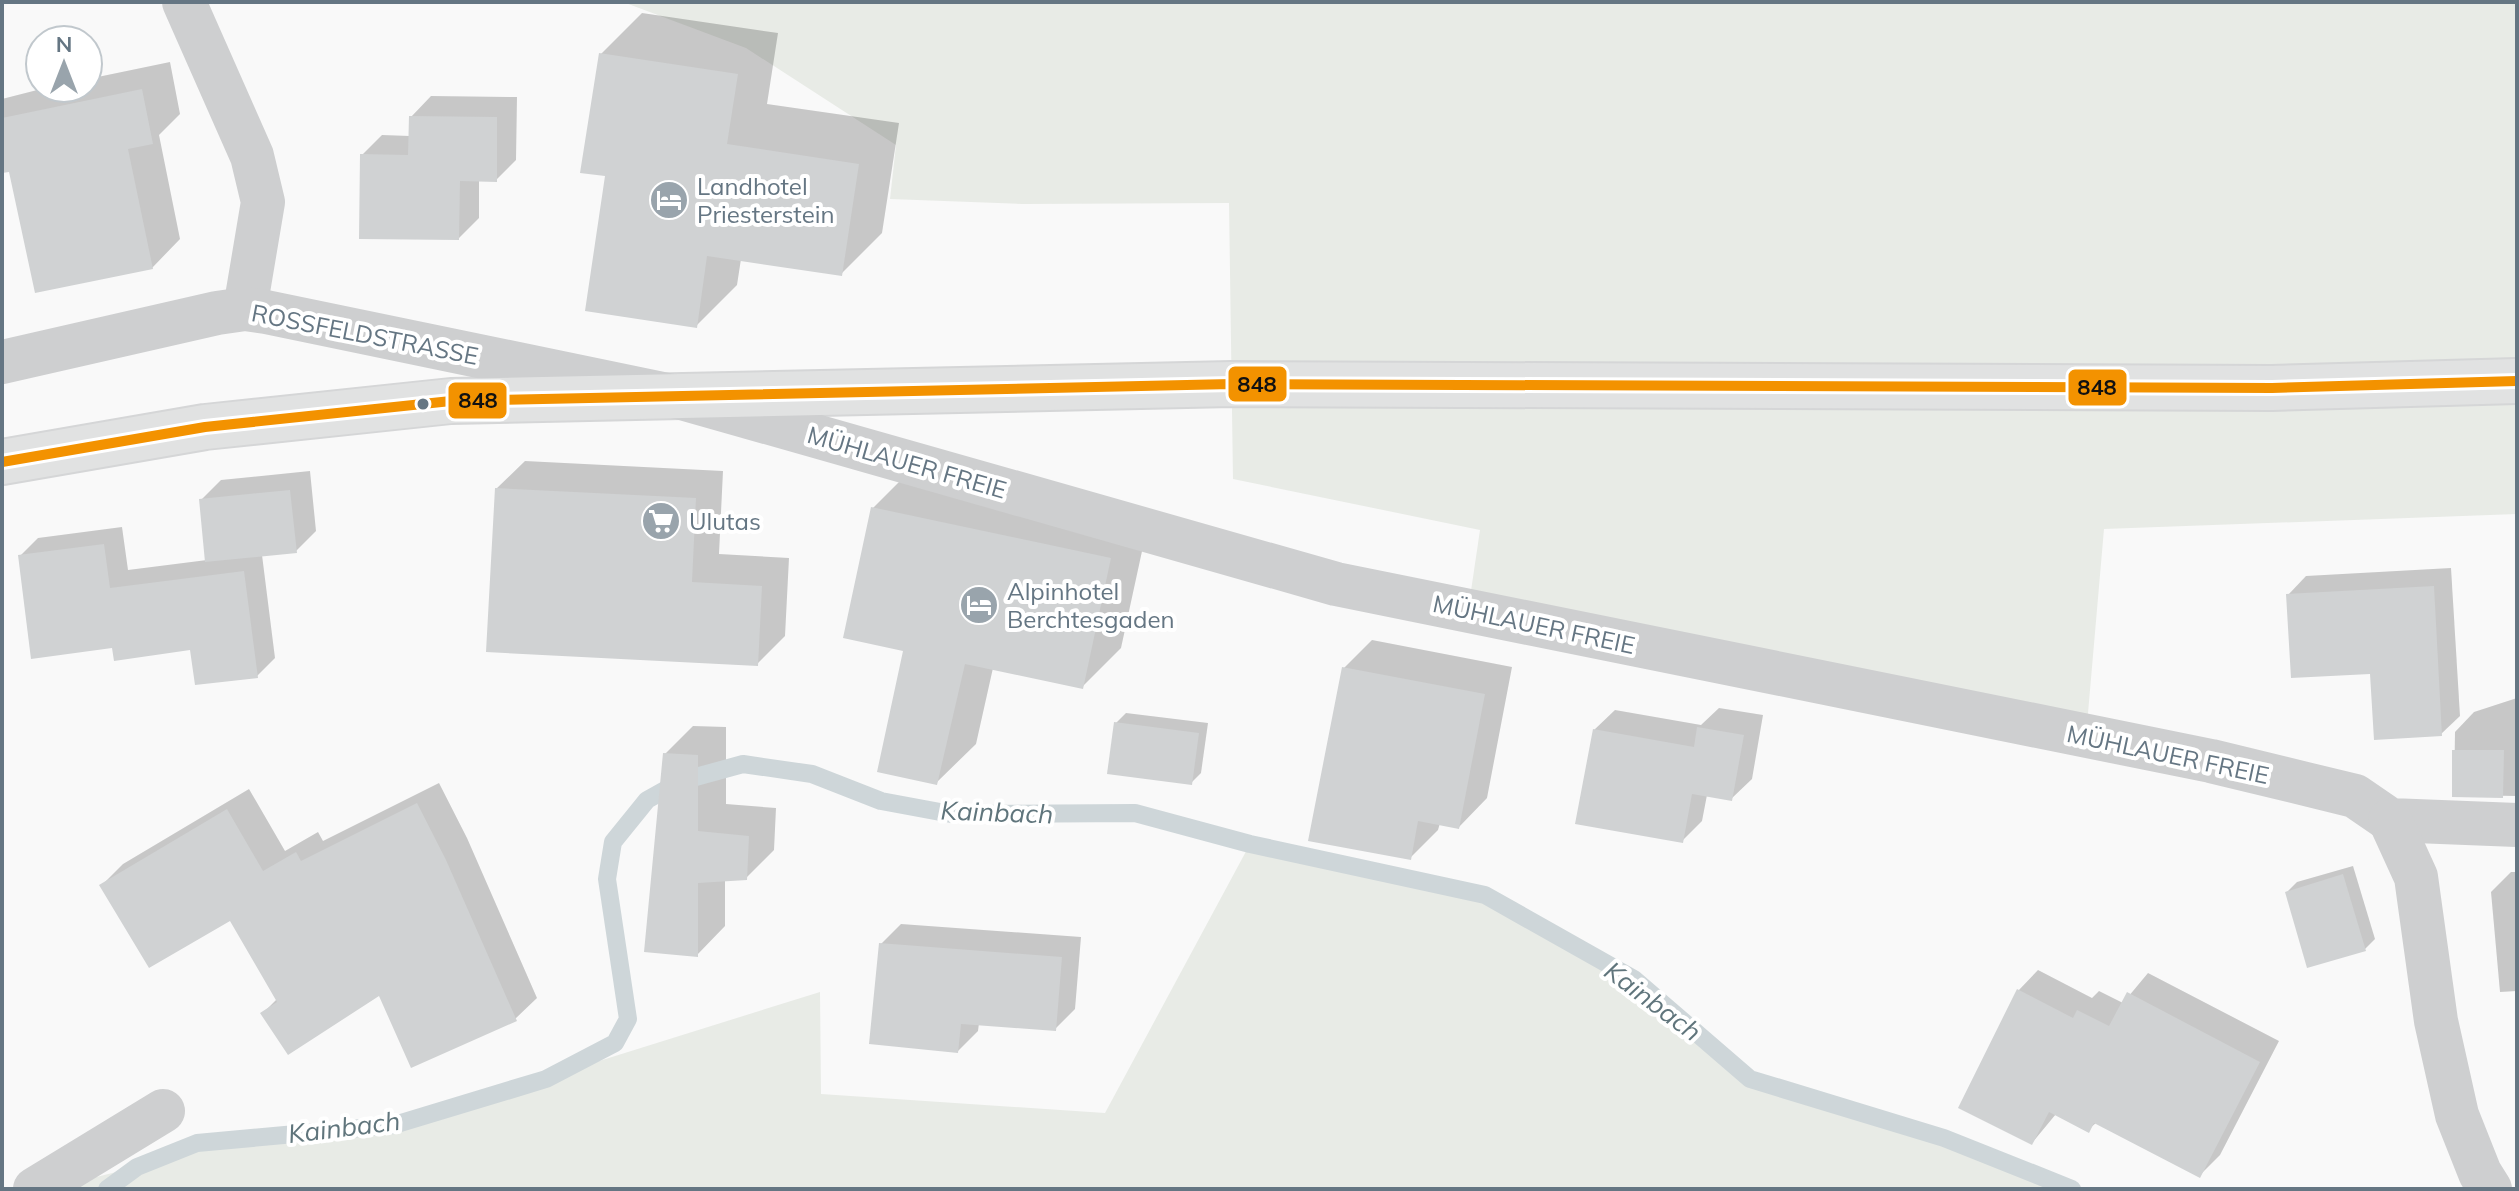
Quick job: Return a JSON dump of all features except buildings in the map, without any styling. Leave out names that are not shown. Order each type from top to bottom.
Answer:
[{"type":"main road","name":"ROSSFELDSTRASSE","points":[[2,462],[205,427],[451,401],[1232,384],[2272,388],[2517,381]]},
{"type":"street","points":[[184,2],[252,156],[263,202],[245,309]]},
{"type":"street","name":"ROSSFELDSTRASSE","points":[[2,362],[245,309],[682,398]]},
{"type":"street","name":"MÜHLAUER FREIE","points":[[682,398],[1336,584],[2211,761],[2355,796],[2390,820]]},
{"type":"street","points":[[2490,1189],[2457,1115],[2436,1021],[2416,877],[2390,820],[2517,825]]},
{"type":"street","points":[[35,1189],[163,1111]]},
{"type":"shaded area","points":[[623,2],[2517,2],[2517,514],[2104,529],[2086,736],[1468,611],[1480,530],[1233,479],[1229,203],[1022,204],[890,199],[896,145],[746,48]]},
{"type":"shaded area","points":[[1250,844],[1485,895],[1634,979],[1750,1079],[1944,1138],[2072,1189],[49,1189],[136,1167],[197,1143],[394,1125],[820,992],[821,1094],[1105,1113]]},
{"type":"waterway","name":"Kainbach","points":[[107,1189],[137,1167],[197,1143],[394,1125],[546,1079],[615,1043],[628,1019],[607,879],[613,842],[647,800],[681,781],[743,764],[812,774],[881,801],[951,814],[1135,813],[1250,844],[1485,895],[1634,979],[1750,1079],[1944,1138],[2072,1189]]},
{"type":"transit line","name":"848","points":[[2,462],[205,427],[451,401],[1232,384],[2272,388],[2517,381]]},
{"type":"place","name":"Landhotel Priesterstein","points":[[669,200]]},
{"type":"place","name":"Ulutas","points":[[661,521]]},
{"type":"place","name":"Alpinhotel Berchtesgaden","points":[[979,605]]}]
